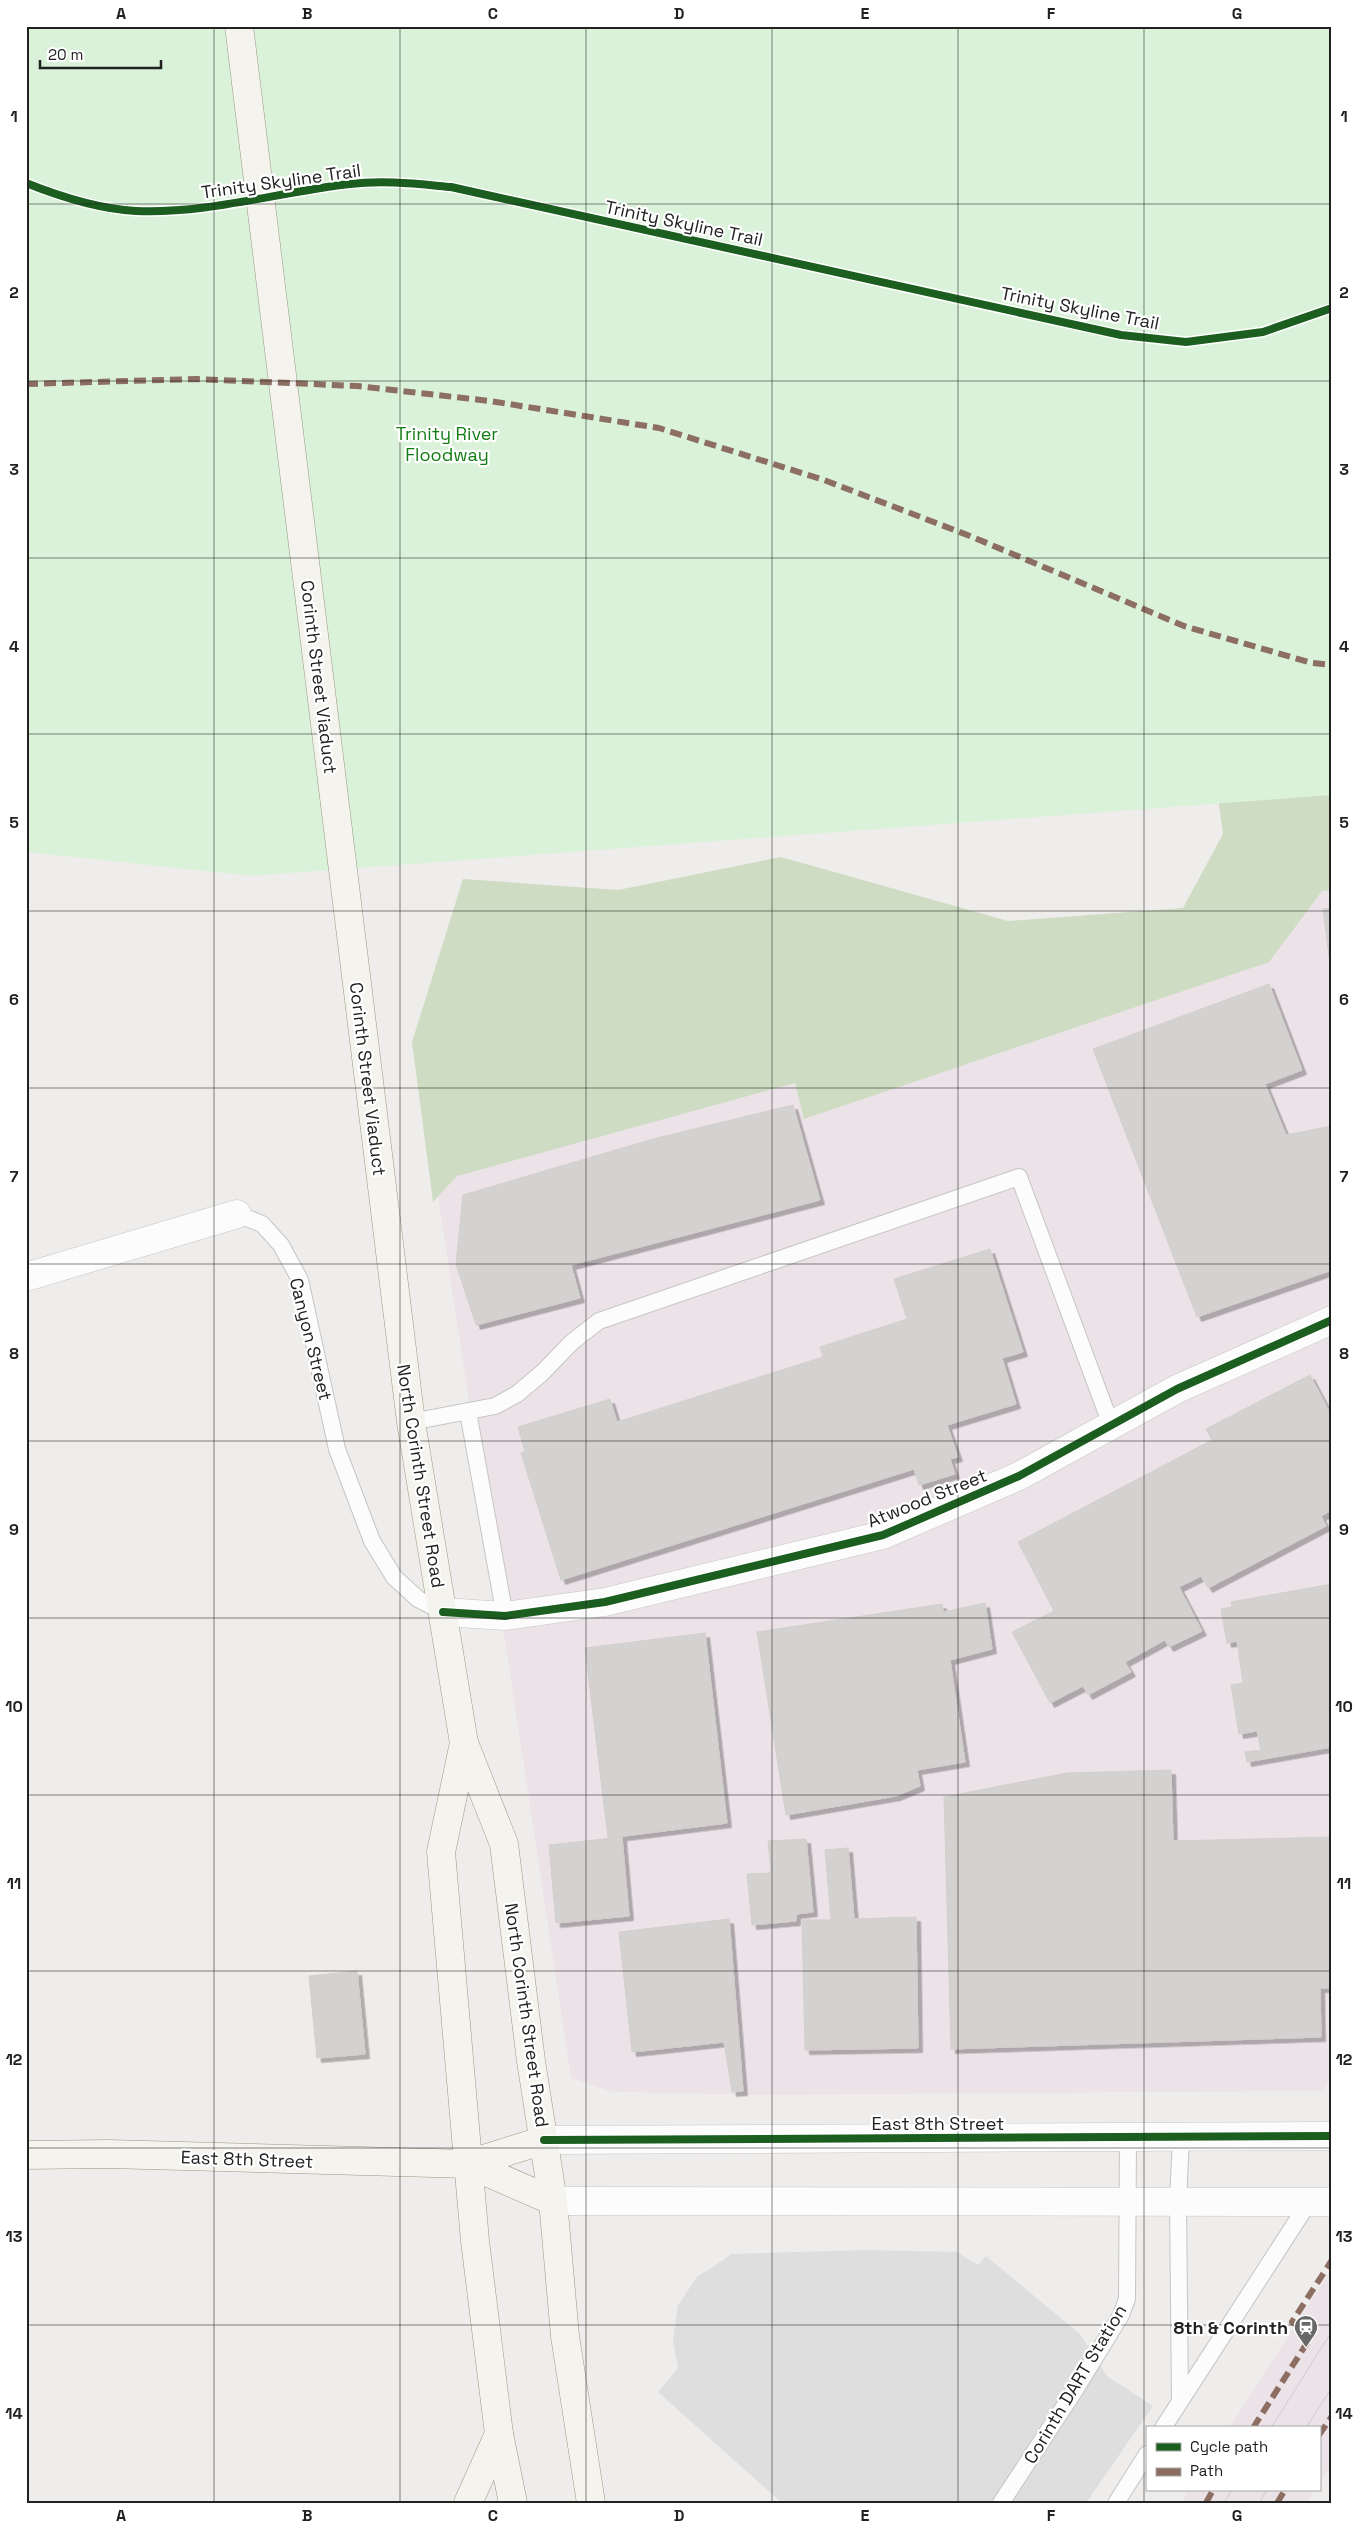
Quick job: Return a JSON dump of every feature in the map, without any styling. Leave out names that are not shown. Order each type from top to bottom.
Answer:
[{"type":"main road","name":"Corinth Street Viaduct","points":[[239,26],[399,1327]]},
{"type":"main road","name":"North Corinth Street Road","points":[[399,1327],[411,1422],[464,1743],[504,1844],[553,2201],[565,2336],[591,2503]]},
{"type":"main road","name":"North Corinth Street Road","points":[[464,1743],[441,1852],[468,2164],[499,2434],[513,2503]]},
{"type":"main road","name":"East 8th Street","points":[[26,2155],[109,2154],[468,2164],[544,2140]]},
{"type":"main road","name":"East 8th Street","points":[[468,2164],[553,2201]]},
{"type":"main road","points":[[468,2503],[499,2434]]},
{"type":"street","name":"Canyon Street","points":[[26,1277],[238,1214]]},
{"type":"street","name":"Atwood Street","points":[[443,1612],[505,1616],[605,1602],[882,1535],[1019,1476],[1177,1389],[1332,1320]]},
{"type":"street","name":"East 8th Street","points":[[544,2140],[1332,2136]]},
{"type":"street","name":"East 8th Street","points":[[553,2201],[1320,2202]]},
{"type":"lane","points":[[411,1422],[495,1406],[517,1394],[542,1373],[572,1342],[599,1321],[1019,1177],[1111,1425]]},
{"type":"lane","name":"Canyon Street","points":[[238,1214],[262,1224],[281,1245],[300,1280],[337,1449],[372,1541],[394,1577],[418,1599],[443,1612]]},
{"type":"lane","points":[[468,1412],[505,1616]]},
{"type":"lane","name":"Corinth DART Station","points":[[1001,2503],[1075,2390],[1121,2315],[1127,2299],[1128,2137]]},
{"type":"lane","points":[[1180,2401],[1178,2202],[1181,2137]]},
{"type":"lane","points":[[1164,2426],[1320,2202]]},
{"type":"lane","points":[[1116,2503],[1146,2456]]},
{"type":"shaded area","points":[[1332,842],[1332,2076],[1322,2091],[752,2095],[613,2092],[571,2078],[431,1150],[1260,945]]},
{"type":"shaded area","points":[[868,2250],[957,2252],[978,2265],[986,2256],[1080,2334],[1107,2376],[1153,2406],[1086,2503],[782,2503],[658,2392],[678,2368],[673,2341],[678,2305],[697,2277],[732,2254]]},
{"type":"shaded area","name":"8th & Corinth","points":[[1332,2268],[1332,2464],[1320,2482],[1320,2426],[1230,2426]]},
{"type":"shaded area","points":[[1188,2492],[1314,2492],[1307,2503],[1181,2503]]},
{"type":"green space","name":"Trinity River Floodway","points":[[26,26],[1332,26],[1332,795],[252,876],[26,852]]},
{"type":"green space","points":[[1332,699],[1332,890],[1322,891],[1269,962],[804,1119],[795,1083],[457,1176],[433,1202],[412,1042],[463,879],[618,890],[781,857],[1008,921],[1183,908],[1223,834],[1209,734]]},
{"type":"building","points":[[1332,908],[1332,979],[1323,909]]},
{"type":"building","points":[[1269,984],[1302,1070],[1265,1084],[1286,1135],[1332,1126],[1332,1270],[1197,1317],[1093,1049]]},
{"type":"building","points":[[793,1105],[820,1200],[571,1265],[580,1298],[476,1325],[456,1264],[463,1195],[653,1139]]},
{"type":"building","points":[[990,1249],[1023,1352],[1002,1358],[1016,1404],[947,1425],[958,1457],[950,1459],[955,1474],[919,1485],[914,1469],[561,1580],[521,1453],[525,1452],[518,1427],[610,1399],[617,1422],[823,1357],[820,1347],[907,1319],[894,1279]]},
{"type":"building","points":[[1310,1375],[1332,1417],[1332,1510],[1321,1516],[1326,1526],[1208,1588],[1201,1576],[1179,1587],[1202,1631],[1169,1647],[1165,1640],[1125,1662],[1131,1672],[1088,1695],[1083,1686],[1050,1703],[1012,1632],[1054,1611],[1018,1542],[1212,1440],[1206,1429]]},
{"type":"building","points":[[1332,1584],[1332,1747],[1247,1762],[1245,1752],[1261,1750],[1257,1731],[1239,1734],[1231,1685],[1243,1683],[1237,1641],[1227,1643],[1221,1609],[1232,1607],[1231,1602]]},
{"type":"building","points":[[985,1603],[992,1649],[950,1660],[965,1762],[917,1770],[920,1786],[896,1796],[786,1815],[757,1632],[942,1604],[943,1612]]},
{"type":"building","points":[[705,1633],[727,1823],[608,1838],[585,1648]]},
{"type":"building","points":[[1171,1770],[1173,1841],[1332,1837],[1332,1988],[1320,1988],[1321,2037],[951,2049],[944,1797],[1067,1773]]},
{"type":"building","points":[[622,1837],[629,1916],[556,1923],[549,1845]]},
{"type":"building","points":[[806,1839],[813,1912],[796,1914],[796,1921],[752,1925],[747,1874],[771,1873],[768,1841]]},
{"type":"building","points":[[848,1848],[854,1919],[916,1917],[918,2048],[805,2050],[802,1920],[831,1920],[825,1850]]},
{"type":"building","points":[[729,1919],[743,2091],[732,2092],[724,2042],[632,2052],[619,1932]]},
{"type":"building","points":[[357,1971],[365,2054],[317,2058],[309,1976]]},
{"type":"tram line","points":[[1272,2426],[1332,2331]]},
{"type":"tram line","points":[[1307,2426],[1332,2387]]},
{"type":"tram line","points":[[1224,2503],[1231,2492]]},
{"type":"tram line","points":[[1259,2503],[1266,2492]]},
{"type":"marked path","points":[[26,384],[197,379],[357,386],[490,401],[659,428],[824,480],[970,536],[1184,626],[1312,663],[1332,665]]},
{"type":"marked path","points":[[1254,2426],[1312,2335],[1292,2322],[1332,2260]]},
{"type":"marked path","points":[[1320,2434],[1332,2416]]},
{"type":"marked path","points":[[1206,2503],[1212,2492]]},
{"type":"marked path","points":[[1277,2503],[1284,2492]]},
{"type":"cycle path","name":"Trinity Skyline Trail","points":[[26,183],[80,202],[136,211],[163,211],[216,206],[323,188],[375,182],[451,187],[1121,335],[1186,342],[1263,332],[1332,308]]},
{"type":"cycle path","points":[[443,1612],[505,1616],[605,1602],[883,1535],[1019,1476],[1177,1389],[1332,1320]]},
{"type":"cycle path","points":[[544,2140],[1332,2136]]},
{"type":"place","name":"8th & Corinth","points":[[1306,2348]]}]
